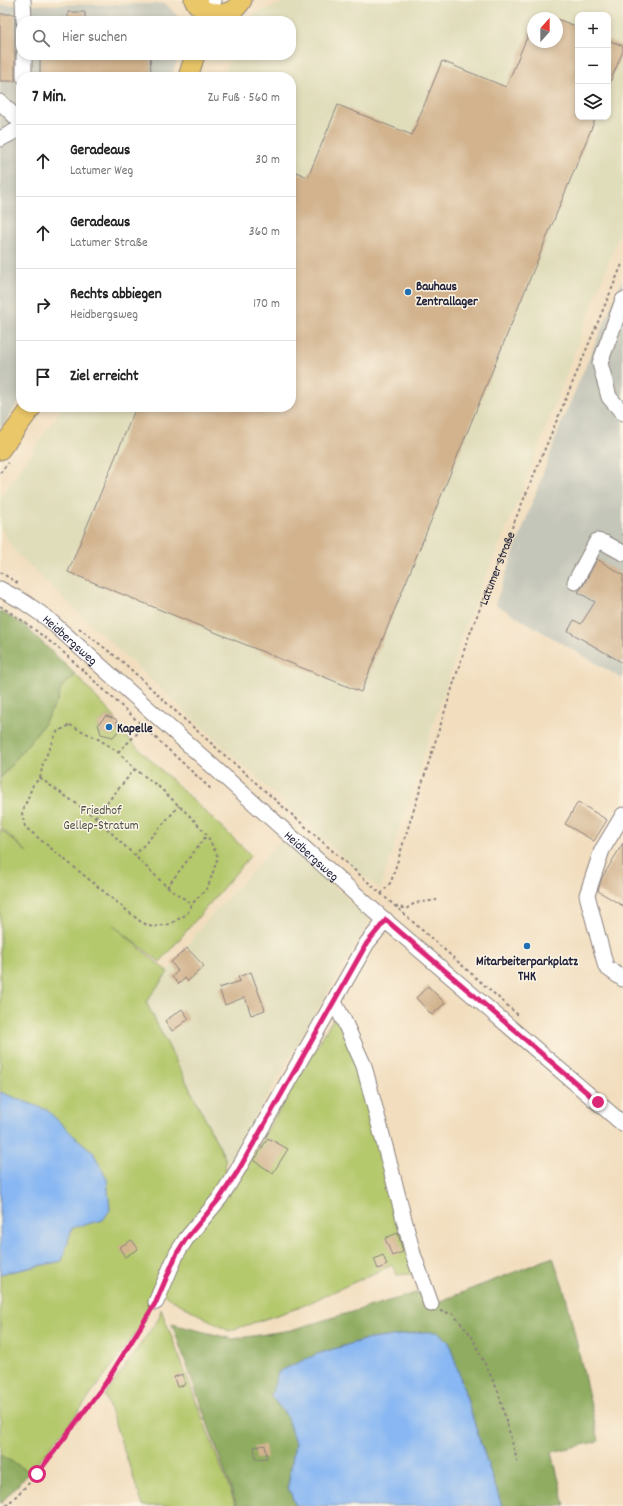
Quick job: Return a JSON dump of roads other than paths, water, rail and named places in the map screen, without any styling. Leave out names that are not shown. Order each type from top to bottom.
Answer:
[{"type":"main road","points":[[194,0],[203,10],[219,14],[228,13],[236,9],[242,0]]},
{"type":"main road","points":[[190,72],[194,60]]},
{"type":"main road","points":[[0,450],[28,412]]},
{"type":"street","points":[[23,0],[24,16]]},
{"type":"street","points":[[24,60],[24,72]]},
{"type":"street","points":[[0,102],[16,117]]},
{"type":"street","points":[[0,140],[16,131]]},
{"type":"street","points":[[623,301],[600,363],[610,397],[623,413]]},
{"type":"street","points":[[575,582],[597,541],[605,543],[623,553]]},
{"type":"street","name":"Heidbergsweg","points":[[0,589],[24,602],[47,618],[386,920],[623,1124]]},
{"type":"street","points":[[623,815],[602,850],[588,895],[606,967],[623,979]]},
{"type":"street","points":[[156,1302],[177,1253],[186,1239],[220,1198],[238,1171],[367,943],[386,920]]},
{"type":"street","points":[[334,1002],[364,1066],[413,1254],[431,1304]]},
{"type":"water","points":[[0,1092],[47,1110],[93,1152],[107,1179],[110,1210],[103,1220],[72,1228],[62,1261],[0,1274]]},
{"type":"water","points":[[422,1332],[438,1332],[449,1342],[502,1506],[296,1506],[288,1487],[295,1443],[286,1415],[271,1396],[278,1372],[317,1354],[364,1340]]},
{"type":"place","name":"Bauhaus Zentrallager","points":[[408,292]]},
{"type":"place","name":"Kapelle","points":[[109,727]]},
{"type":"place","name":"Mitarbeiterparkplatz THK","points":[[527,946]]},
{"type":"park label","name":"Friedhof Gellep-Stratum","points":[[101,816]]}]
